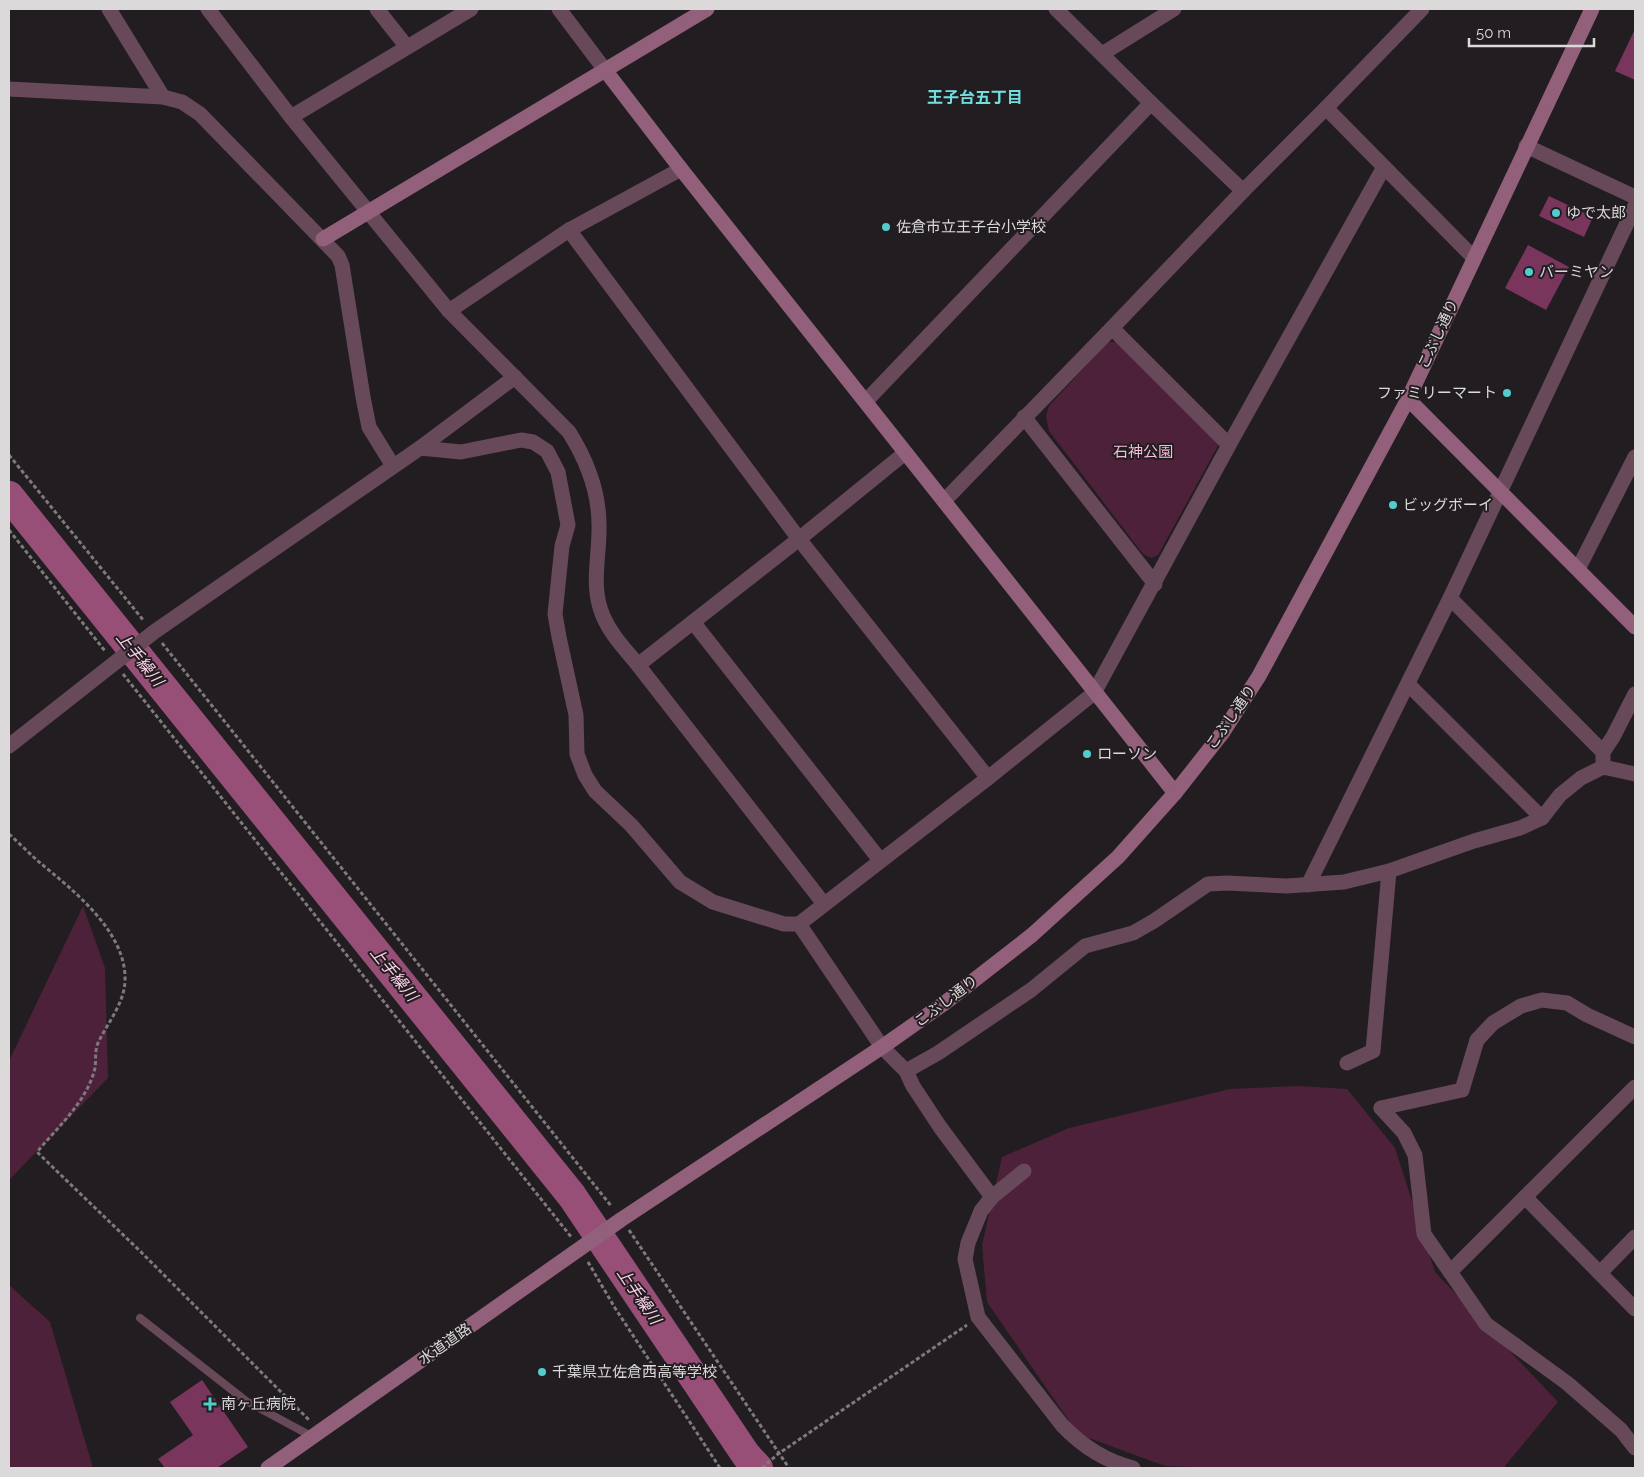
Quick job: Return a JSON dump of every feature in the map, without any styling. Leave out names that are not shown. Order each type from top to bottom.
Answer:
[{"type":"street","points":[[109,9],[162,97]]},
{"type":"street","points":[[208,9],[291,117],[448,311],[516,377],[568,432],[580,450],[594,490],[600,524],[596,575],[597,596],[602,615],[614,637],[638,665],[824,904]]},
{"type":"street","points":[[377,9],[406,47]]},
{"type":"street","points":[[291,117],[471,9]]},
{"type":"street","points":[[559,9],[681,170],[1175,793]]},
{"type":"street","points":[[323,239],[707,9]]},
{"type":"street","points":[[1056,9],[1243,191]]},
{"type":"street","points":[[1102,54],[1174,9]]},
{"type":"street","points":[[944,501],[1243,191],[1422,9]]},
{"type":"street","name":"こぶし通り","points":[[622,1219],[882,1048],[946,1002],[1032,935],[1118,857],[1175,793],[1223,732],[1259,676],[1408,399],[1592,9]]},
{"type":"street","points":[[9,88],[162,97],[182,102],[200,114],[338,256],[342,265],[369,427],[393,466]]},
{"type":"street","points":[[866,402],[1151,103]]},
{"type":"street","points":[[1326,108],[1474,257]]},
{"type":"street","points":[[1526,146],[1635,197]]},
{"type":"street","points":[[420,448],[460,452],[521,440],[534,442],[547,451],[558,472],[568,525],[562,546],[556,614],[558,637],[576,715],[577,754],[584,775],[595,791],[631,825],[680,882],[713,902],[784,924],[800,924],[1094,693],[1229,445],[1384,167]]},
{"type":"street","points":[[448,311],[569,230],[681,170]]},
{"type":"street","points":[[1308,884],[1450,598],[1635,206]]},
{"type":"street","points":[[569,230],[799,539],[988,778]]},
{"type":"street","points":[[1112,328],[1229,445]]},
{"type":"street","points":[[9,746],[154,632],[420,448],[516,377]]},
{"type":"street","points":[[1408,399],[1635,627]]},
{"type":"street","points":[[1024,417],[1155,584]]},
{"type":"street","points":[[638,665],[905,453]]},
{"type":"street","points":[[1578,570],[1635,456]]},
{"type":"street","points":[[1450,598],[1603,759],[1635,774]]},
{"type":"street","points":[[692,622],[880,860]]},
{"type":"street","points":[[1408,684],[1542,818]]},
{"type":"street","points":[[906,1071],[938,1053],[1031,990],[1085,946],[1133,933],[1208,884],[1228,883],[1287,886],[1344,882],[1389,871],[1474,841],[1520,828],[1542,818],[1560,795],[1603,759],[1635,694]]},
{"type":"street","points":[[1347,1063],[1373,1051],[1389,871]]},
{"type":"street","points":[[800,924],[882,1048],[906,1071],[913,1086],[940,1127],[992,1197]]},
{"type":"street","points":[[1635,1037],[1587,1016],[1567,1003],[1542,1000],[1521,1006],[1493,1023],[1477,1040],[1462,1090],[1381,1108],[1404,1133],[1415,1155],[1424,1234],[1486,1324],[1567,1383],[1622,1430],[1635,1448]]},
{"type":"street","points":[[1450,1272],[1635,1087]]},
{"type":"street","points":[[1024,1171],[992,1197],[981,1211],[968,1243],[965,1259],[978,1317],[1062,1425],[1077,1441],[1102,1456],[1133,1468]]},
{"type":"street","points":[[1525,1198],[1635,1309]]},
{"type":"street","name":"水道道路","points":[[268,1468],[622,1219]]},
{"type":"street","points":[[1600,1273],[1635,1237]]},
{"type":"lane","points":[[140,1318],[246,1400],[317,1435]]},
{"type":"path","points":[[9,455],[154,632],[622,1219],[789,1468]]},
{"type":"path","points":[[9,530],[580,1249],[615,1308],[720,1468]]},
{"type":"path","points":[[9,834],[74,891],[107,927],[124,961],[126,982],[117,1010],[98,1044],[94,1072],[82,1098],[37,1152],[141,1252],[317,1435]]},
{"type":"path","points":[[762,1468],[778,1454],[978,1317]]},
{"type":"green space","name":"石神公園","points":[[1108,342],[1118,342],[1219,444],[1158,555],[1151,558],[1143,554],[1049,431],[1046,416],[1049,406]]},
{"type":"green space","points":[[83,906],[105,968],[108,1078],[9,1180],[9,1061]]},
{"type":"green space","points":[[1298,1086],[1347,1089],[1395,1148],[1435,1272],[1558,1402],[1505,1466],[1507,1468],[1219,1468],[1165,1466],[1078,1434],[987,1302],[982,1245],[1002,1157],[1069,1128],[1230,1089]]},
{"type":"green space","points":[[9,1285],[50,1322],[93,1468],[9,1468]]},
{"type":"building","points":[[1635,29],[1635,80],[1615,71]]},
{"type":"building","points":[[1549,196],[1593,217],[1584,237],[1539,216]]},
{"type":"building","points":[[1528,245],[1569,267],[1546,310],[1505,288]]},
{"type":"building","points":[[202,1380],[248,1447],[217,1468],[165,1468],[158,1459],[193,1435],[170,1402]]},
{"type":"waterway","name":"上手繰川","points":[[9,496],[572,1196],[746,1455],[758,1468]]},
{"type":"place","name":"ゆで太郎","points":[[1556,213]]},
{"type":"place","name":"佐倉市立王子台小学校","points":[[886,227]]},
{"type":"place","name":"バーミヤン","points":[[1529,272]]},
{"type":"place","name":"ファミリーマート","points":[[1507,393]]},
{"type":"place","name":"ビッグボーイ","points":[[1393,505]]},
{"type":"place","name":"ローソン","points":[[1087,754]]},
{"type":"place","name":"千葉県立佐倉西高等学校","points":[[542,1372]]},
{"type":"place","name":"南ヶ丘病院","points":[[210,1404]]},
{"type":"district","name":"王子台五丁目","points":[[975,97]]}]
